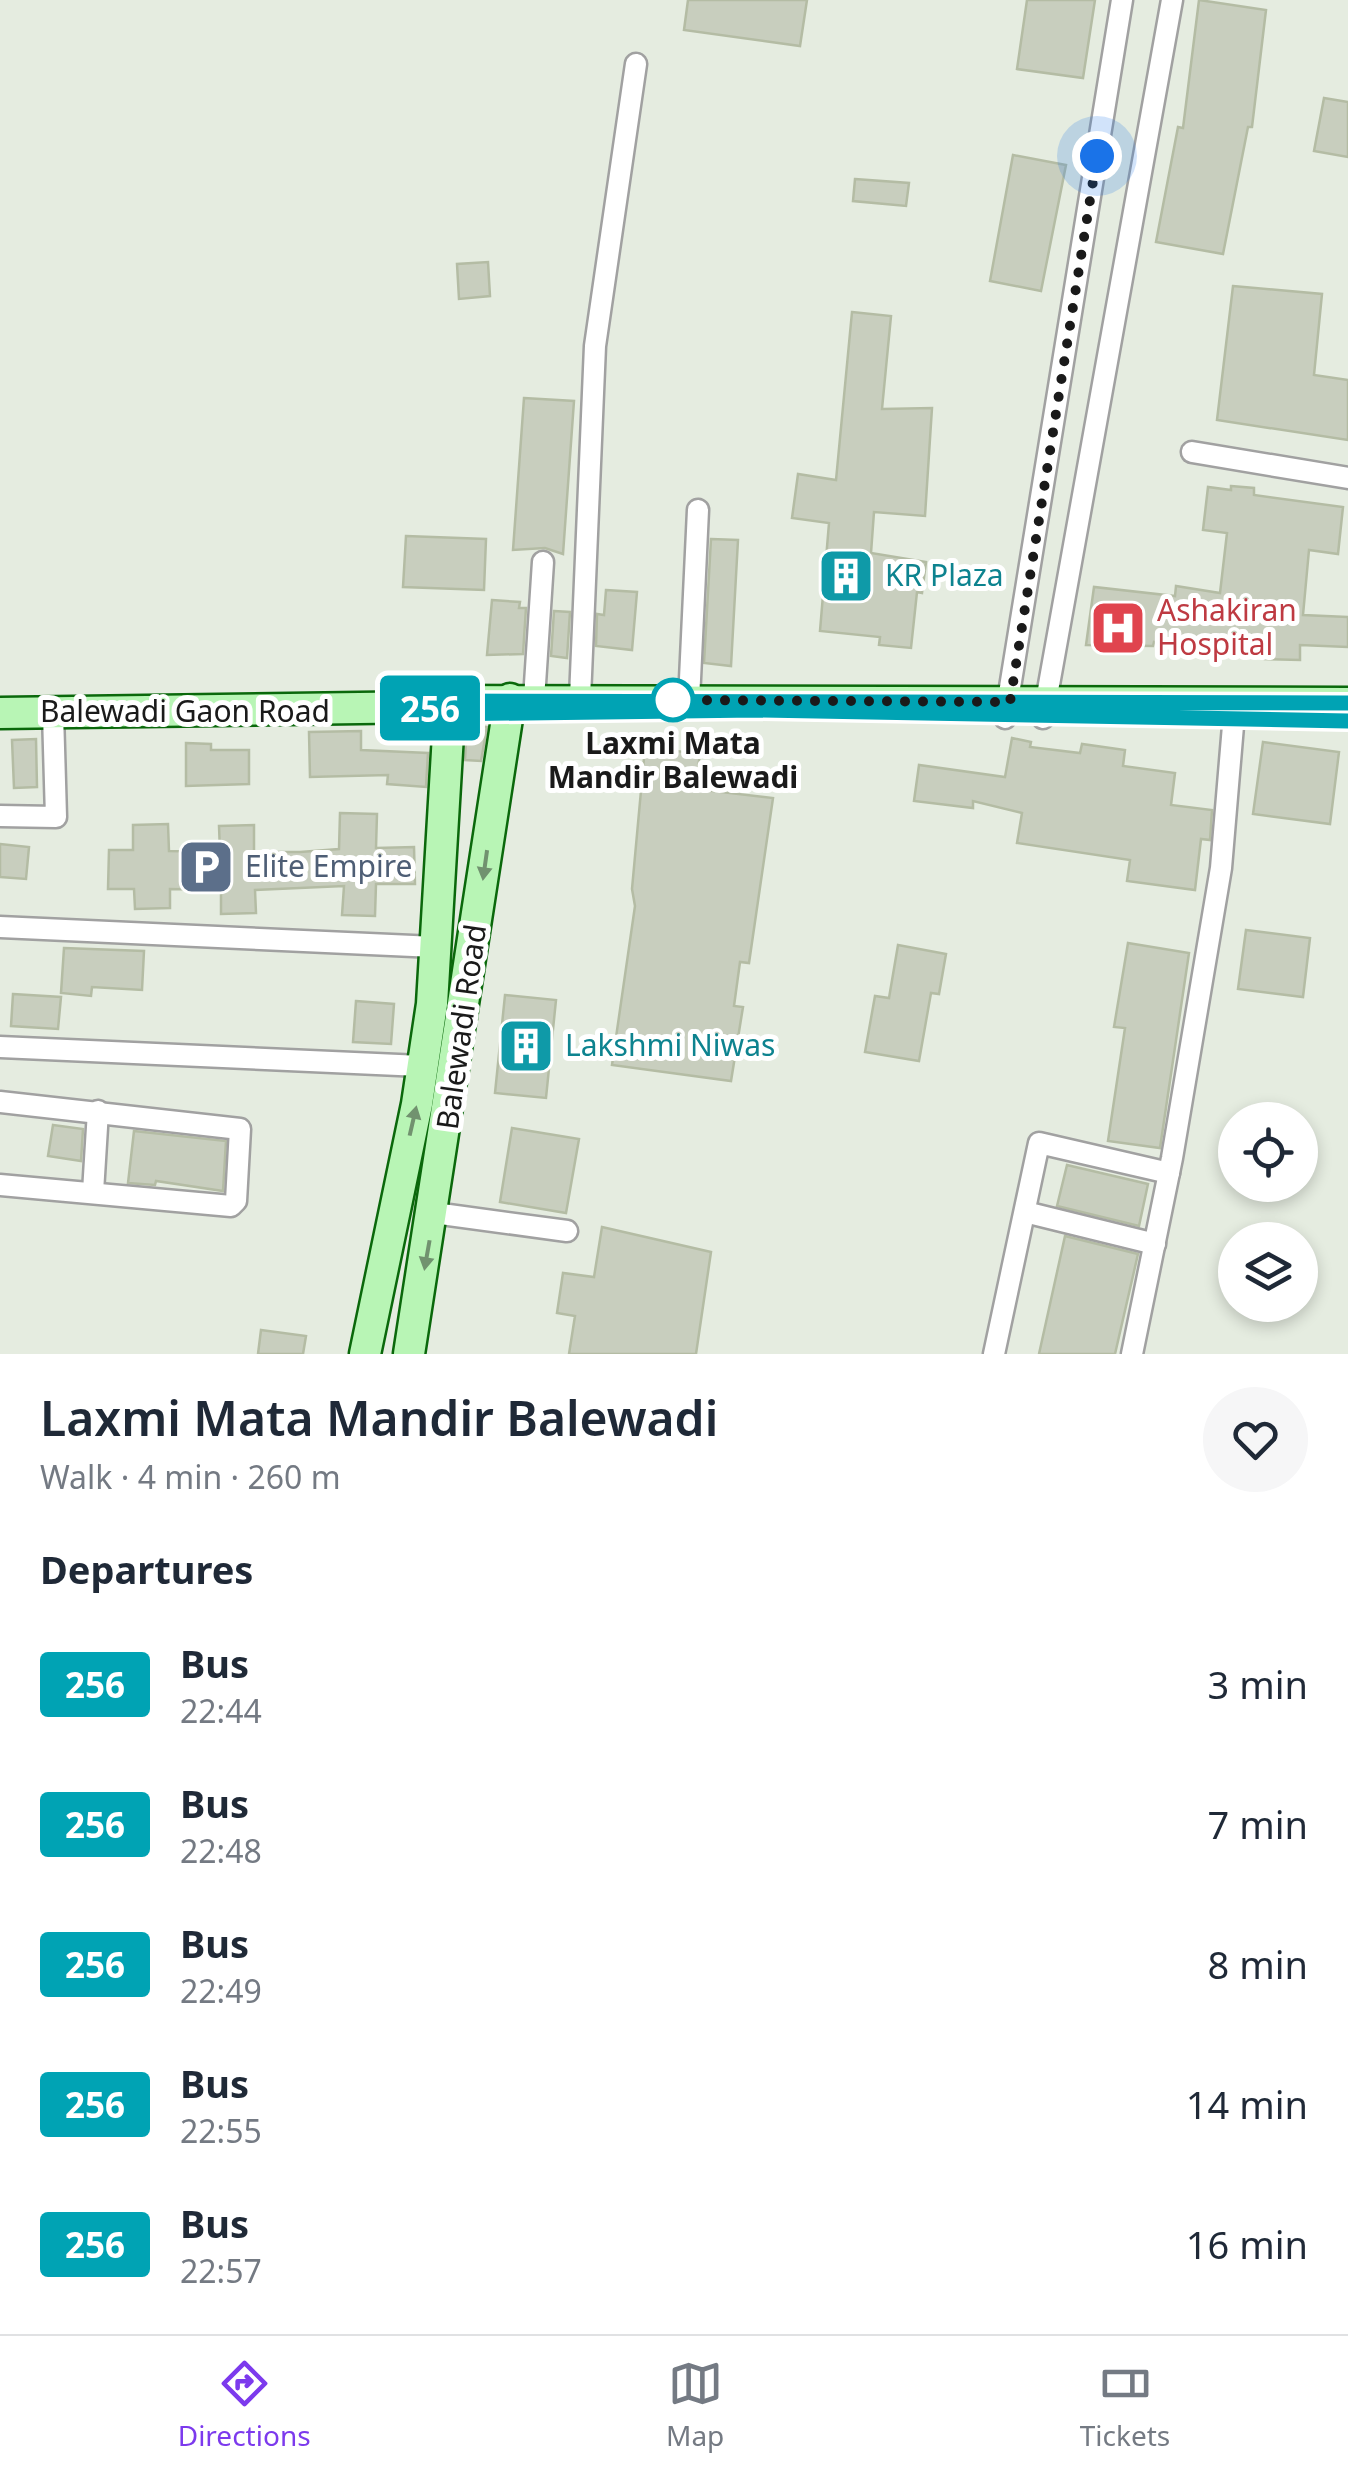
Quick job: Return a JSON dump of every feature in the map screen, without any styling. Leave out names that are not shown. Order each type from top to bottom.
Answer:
[{"type":"main road","name":"Balewadi Gaon Road","points":[[0,712],[444,707],[580,698],[1007,710]]},
{"type":"main road","name":"Balewadi Gaon Road","points":[[518,703],[765,710],[1235,710],[1348,704]]},
{"type":"main road","name":"Balewadi Road","points":[[409,1354],[492,823],[518,703]]},
{"type":"main road","name":"Balewadi Road","points":[[365,1354],[422,1066],[442,818],[444,707]]},
{"type":"main road","name":"Balewadi Gaon Road","points":[[1235,710],[1348,721]]},
{"type":"main road","points":[[442,818],[492,823]]},
{"type":"main road","points":[[393,1208],[434,1213]]},
{"type":"street","points":[[1007,710],[1122,0]]},
{"type":"street","points":[[1044,710],[1172,0]]},
{"type":"street","points":[[580,698],[594,359],[636,64]]},
{"type":"street","points":[[1192,452],[1348,478]]},
{"type":"street","points":[[689,700],[698,510]]},
{"type":"street","points":[[518,703],[542,562]]},
{"type":"street","points":[[1132,1354],[1169,1172],[1221,868],[1235,710]]},
{"type":"street","points":[[0,816],[56,817],[54,712]]},
{"type":"street","points":[[0,927],[434,947]]},
{"type":"street","points":[[0,1047],[422,1066]]},
{"type":"street","points":[[0,1102],[238,1126],[236,1201],[231,1206],[0,1185]]},
{"type":"street","points":[[93,1192],[98,1111]]},
{"type":"street","points":[[994,1354],[1039,1143],[1169,1172]]},
{"type":"street","points":[[1025,1212],[1155,1244]]},
{"type":"street","points":[[434,1213],[567,1231]]},
{"type":"building","points":[[688,0],[807,0],[800,46],[684,30]]},
{"type":"building","points":[[1027,0],[1095,0],[1083,78],[1017,69]]},
{"type":"building","points":[[1199,0],[1266,10],[1252,127],[1248,127],[1223,254],[1156,242],[1178,127],[1183,128]]},
{"type":"building","points":[[1324,98],[1348,102],[1348,157],[1314,151]]},
{"type":"building","points":[[1013,155],[1066,165],[1041,291],[990,281]]},
{"type":"building","points":[[855,179],[909,183],[906,206],[853,201]]},
{"type":"building","points":[[488,262],[490,296],[459,299],[457,264]]},
{"type":"building","points":[[1233,286],[1322,294],[1314,375],[1348,380],[1348,440],[1217,420]]},
{"type":"building","points":[[852,312],[891,316],[882,409],[932,408],[925,516],[874,512],[871,553],[926,562],[922,593],[917,592],[911,648],[879,645],[880,637],[820,631],[829,523],[792,518],[798,474],[836,480]]},
{"type":"building","points":[[524,398],[574,401],[563,554],[545,548],[513,550]]},
{"type":"building","points":[[1231,486],[1254,488],[1254,495],[1343,507],[1338,554],[1309,550],[1303,615],[1348,617],[1348,647],[1300,645],[1300,660],[1265,659],[1266,646],[1230,645],[1229,655],[1154,642],[1153,646],[1086,645],[1094,587],[1175,596],[1176,586],[1220,593],[1227,533],[1203,530],[1208,487],[1231,490]]},
{"type":"building","points":[[406,536],[486,539],[484,590],[403,587]]},
{"type":"building","points":[[711,539],[738,540],[731,666],[704,663]]},
{"type":"building","points":[[606,590],[637,592],[632,650],[596,646],[597,614],[604,615]]},
{"type":"building","points":[[492,600],[520,602],[519,608],[526,608],[523,654],[487,655]]},
{"type":"building","points":[[554,611],[570,612],[567,658],[551,656]]},
{"type":"building","points":[[467,725],[487,727],[481,761],[465,760]]},
{"type":"building","points":[[361,731],[361,750],[428,753],[426,787],[387,784],[388,775],[310,777],[309,732]]},
{"type":"building","points":[[1012,738],[1031,742],[1030,747],[1080,753],[1082,744],[1125,750],[1123,766],[1175,773],[1171,805],[1212,810],[1210,840],[1201,839],[1195,890],[1127,881],[1130,860],[1017,843],[1022,813],[973,801],[973,808],[914,801],[919,765],[1005,777]]},
{"type":"building","points":[[36,739],[37,787],[14,788],[12,740]]},
{"type":"building","points":[[1263,742],[1339,752],[1330,824],[1253,814]]},
{"type":"building","points":[[186,743],[211,744],[211,750],[249,750],[249,784],[186,786]]},
{"type":"building","points":[[645,747],[700,754],[695,789],[773,798],[749,963],[740,962],[734,1006],[743,1007],[731,1081],[612,1065],[635,906],[632,889]]},
{"type":"building","points":[[340,813],[377,814],[376,848],[414,847],[415,884],[376,884],[375,916],[342,915],[344,886],[255,890],[256,913],[221,914],[221,890],[170,889],[170,908],[135,909],[134,889],[108,889],[109,850],[133,850],[133,825],[168,824],[169,851],[220,852],[219,826],[254,825],[254,852],[300,852],[339,849]]},
{"type":"building","points":[[0,844],[29,847],[26,879],[0,877]]},
{"type":"building","points":[[1246,930],[1310,938],[1303,997],[1238,989]]},
{"type":"building","points":[[1128,943],[1189,953],[1160,1148],[1108,1141],[1125,1028],[1114,1027]]},
{"type":"building","points":[[898,945],[946,954],[939,994],[931,993],[919,1061],[865,1052],[875,996],[889,998]]},
{"type":"building","points":[[64,948],[144,951],[142,990],[92,987],[91,996],[61,993]]},
{"type":"building","points":[[13,994],[61,997],[58,1029],[11,1026]]},
{"type":"building","name":"Lakshmi Niwas","points":[[505,995],[556,1000],[546,1098],[495,1093]]},
{"type":"building","points":[[356,1001],[394,1004],[391,1044],[353,1042]]},
{"type":"building","points":[[53,1125],[83,1129],[81,1161],[48,1156]]},
{"type":"building","points":[[512,1128],[579,1139],[566,1213],[500,1202]]},
{"type":"building","points":[[134,1131],[226,1141],[223,1191],[156,1181],[155,1185],[128,1183]]},
{"type":"building","points":[[1067,1165],[1148,1184],[1139,1226],[1057,1206]]},
{"type":"building","points":[[602,1227],[711,1252],[696,1354],[569,1354],[575,1316],[557,1313],[563,1273],[594,1277]]},
{"type":"building","points":[[1065,1236],[1138,1254],[1115,1354],[1039,1354]]},
{"type":"building","points":[[261,1330],[306,1336],[303,1354],[258,1354]]},
{"type":"bus line","name":"256","points":[[1348,703],[580,698],[440,701],[430,708],[439,714],[783,710],[1090,719],[1348,721]]},
{"type":"place","name":"KR Plaza","points":[[846,576]]},
{"type":"place","name":"Ashakiran Hospital","points":[[1118,628]]},
{"type":"place","name":"Laxmi Mata Mandir Balewadi","points":[[673,700]]},
{"type":"place","name":"Elite Empire","points":[[206,867]]},
{"type":"place","name":"Lakshmi Niwas","points":[[526,1046]]},
{"type":"route","points":[[673,700],[663,700],[1010,702],[1097,156]]}]
